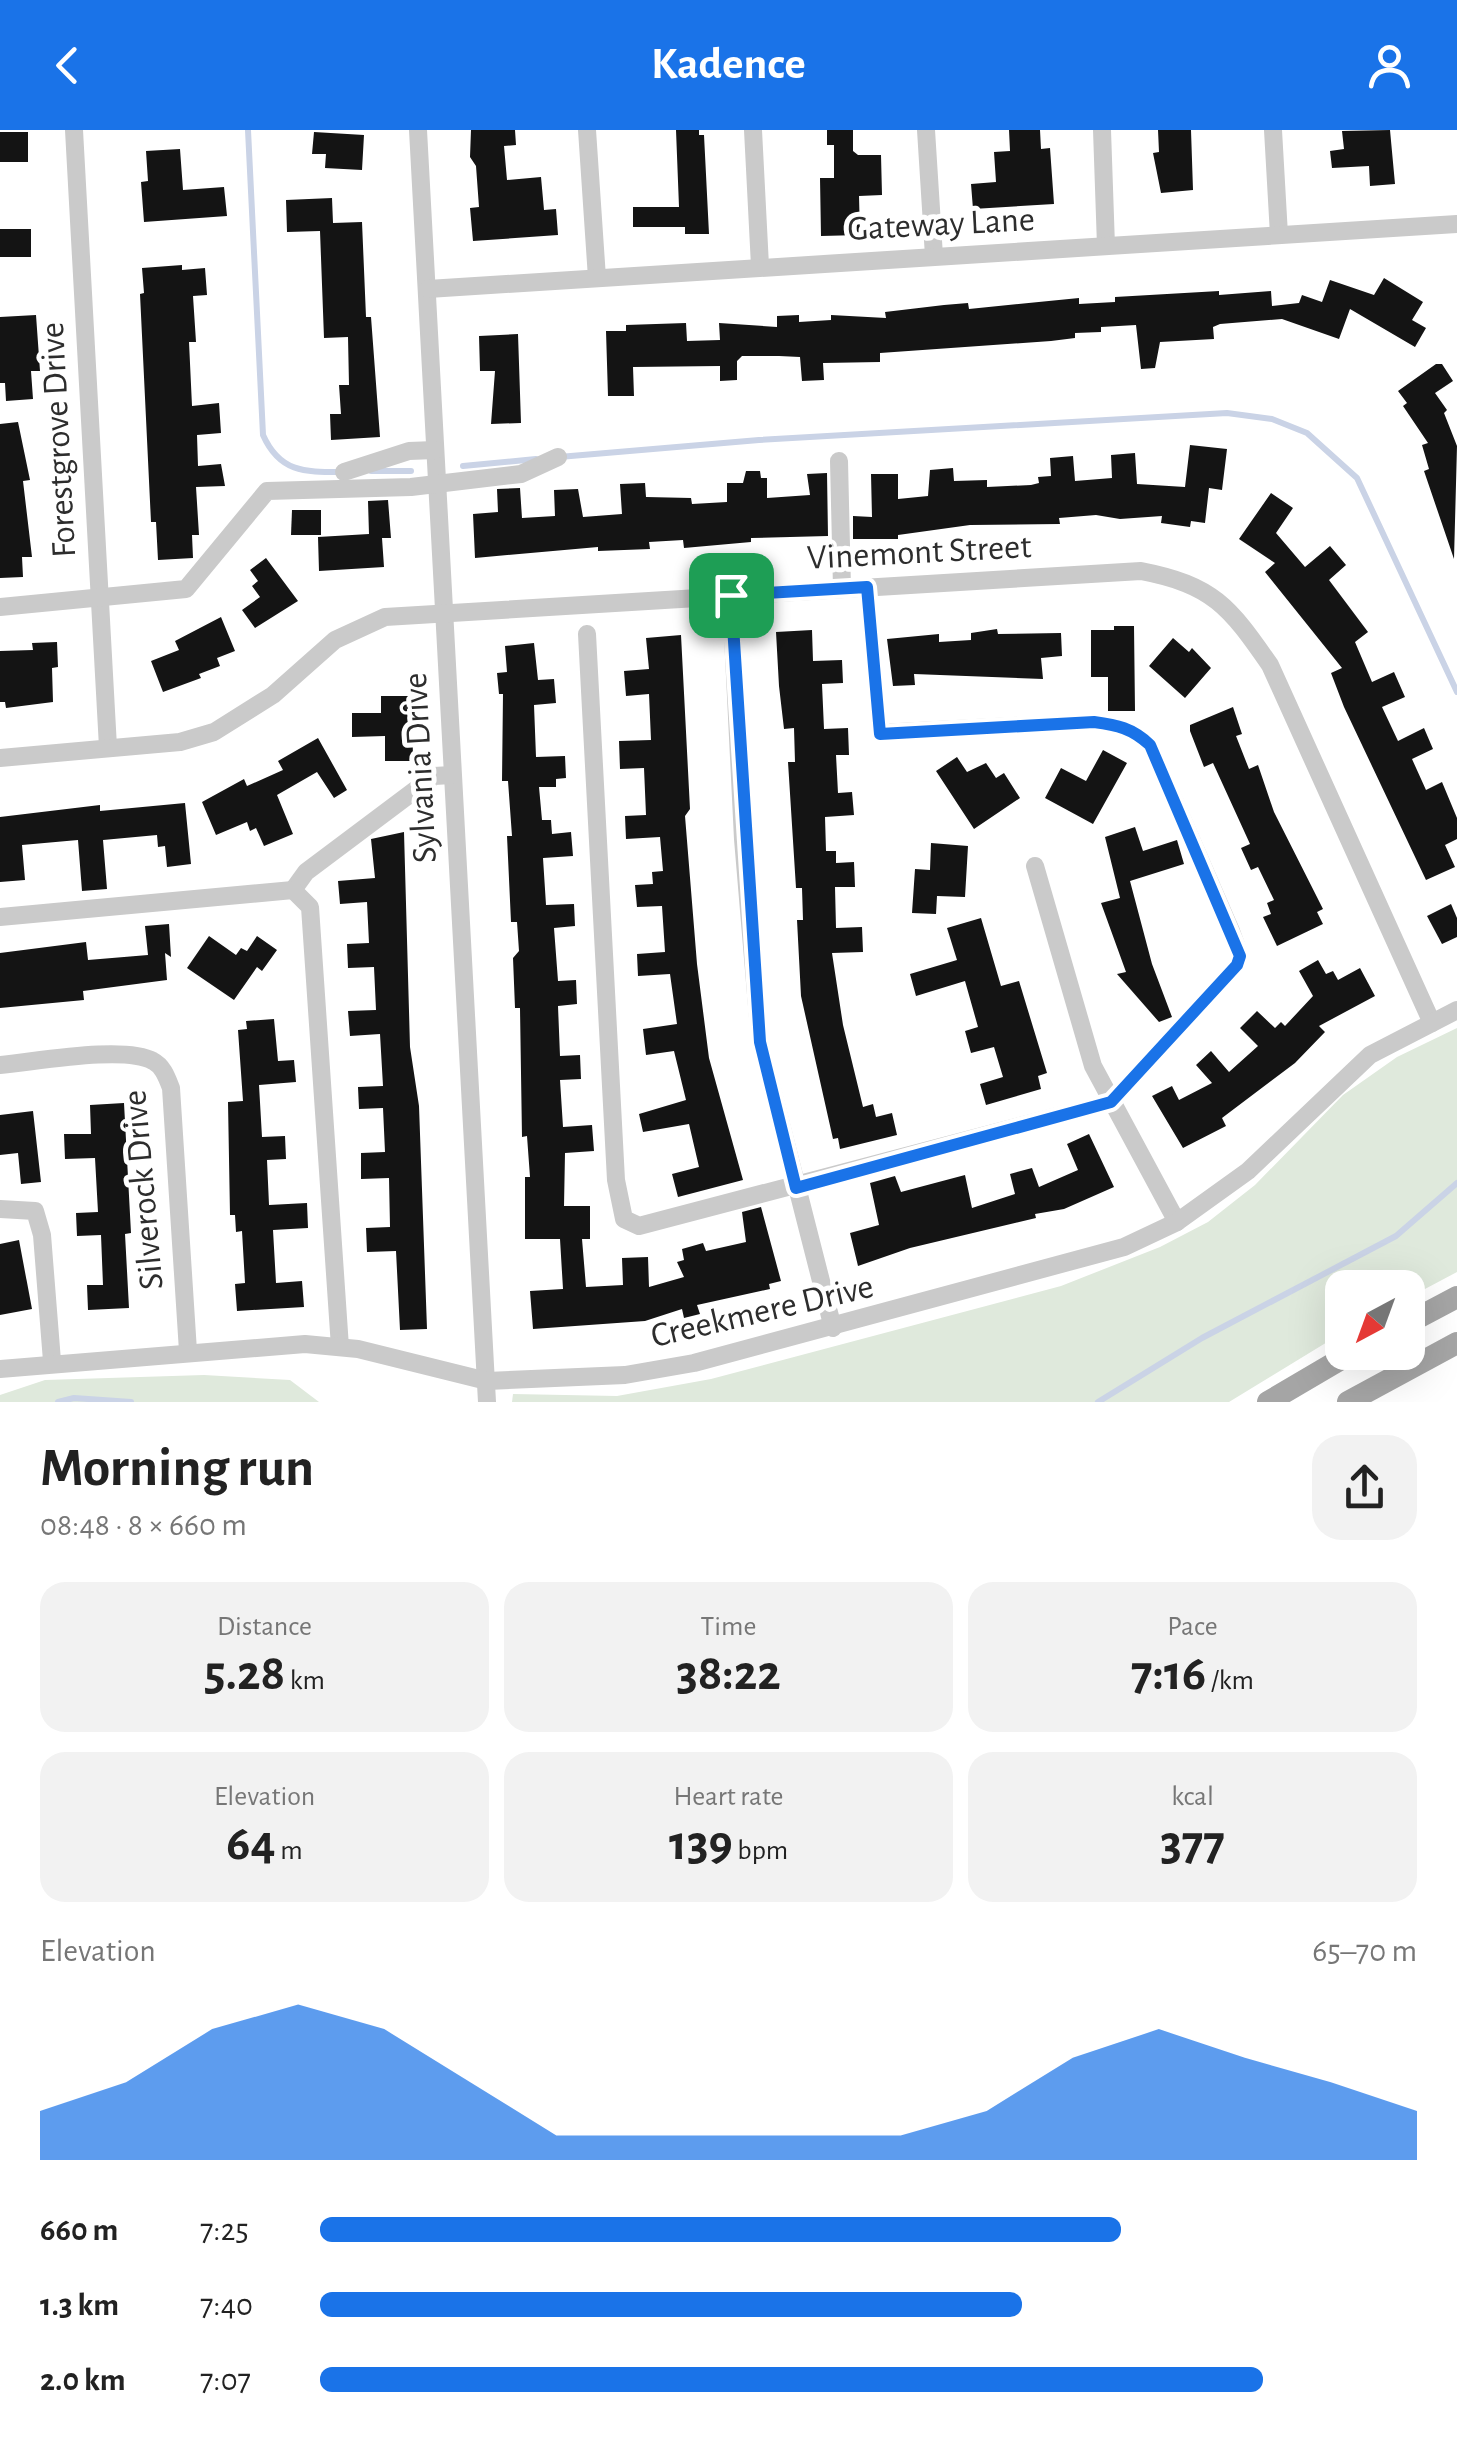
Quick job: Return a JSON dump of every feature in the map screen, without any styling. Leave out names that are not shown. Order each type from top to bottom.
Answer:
[{"type":"main road","points":[[1425,1314],[1457,1297]]},
{"type":"main road","points":[[1348,1402],[1457,1344]]},
{"type":"main road","points":[[1274,1400],[1325,1369]]},
{"type":"street","name":"Forestgrove Drive","points":[[74,130],[108,747]]},
{"type":"street","name":"Sylvania Drive","points":[[418,130],[487,1402]]},
{"type":"street","points":[[587,130],[596,278]]},
{"type":"street","points":[[753,130],[760,266]]},
{"type":"street","points":[[926,130],[934,256]]},
{"type":"street","points":[[1102,130],[1106,246]]},
{"type":"street","points":[[1273,130],[1279,235]]},
{"type":"street","name":"Gateway Lane","points":[[428,290],[1457,224]]},
{"type":"street","points":[[344,472],[408,451],[435,450]]},
{"type":"street","points":[[0,607],[186,588],[266,491],[521,474],[558,457]]},
{"type":"street","points":[[839,461],[842,588]]},
{"type":"street","name":"Vinemont Street","points":[[0,758],[180,742],[214,732],[273,695],[335,640],[385,617],[1141,570],[1186,580],[1233,611],[1270,665],[1432,1022]]},
{"type":"street","points":[[587,634],[616,1180],[624,1219],[638,1226],[796,1188],[1111,1102],[1237,965],[1240,956],[1150,745],[1123,726],[1094,722],[880,734],[867,587]]},
{"type":"street","points":[[731,595],[760,1042],[833,1328]]},
{"type":"street","points":[[294,890],[306,872],[434,776],[452,774]]},
{"type":"street","points":[[1035,866],[1080,1032],[1111,1102],[1178,1222]]},
{"type":"street","points":[[0,918],[294,890]]},
{"type":"street","points":[[294,890],[310,906],[340,1346]]},
{"type":"street","name":"Creekmere Drive","points":[[0,1368],[305,1344],[340,1346],[487,1381],[625,1374],[694,1363],[1074,1264],[1178,1222],[1248,1172],[1370,1055],[1457,1010]]},
{"type":"street","name":"Silverock Drive","points":[[0,1065],[132,1054],[154,1061],[162,1070],[171,1088],[188,1352]]},
{"type":"street","points":[[0,1209],[34,1210],[42,1235],[52,1361]]},
{"type":"shaded area","points":[[1457,1028],[1457,1272],[1425,1289],[1425,1270],[1325,1270],[1325,1343],[1229,1402],[512,1402],[513,1394],[617,1396],[711,1379],[1061,1286],[1160,1247],[1208,1222],[1255,1185],[1343,1095],[1397,1057]]},
{"type":"shaded area","points":[[204,1375],[290,1380],[319,1402],[0,1402],[0,1395],[45,1380]]},
{"type":"building","points":[[471,130],[515,130],[516,145],[504,146],[507,180],[541,177],[544,210],[556,209],[558,235],[473,241],[470,208],[479,207],[476,166],[470,157]]},
{"type":"building","points":[[676,130],[699,130],[699,135],[704,135],[709,234],[685,234],[685,227],[633,227],[633,207],[679,207]]},
{"type":"building","points":[[827,130],[853,130],[853,151],[858,155],[881,155],[882,195],[859,196],[860,235],[821,236],[820,178],[834,178],[834,145],[827,145]]},
{"type":"building","points":[[1009,130],[1040,130],[1041,149],[1050,148],[1054,204],[973,209],[971,184],[996,182],[994,152],[1010,151]]},
{"type":"building","points":[[1158,130],[1191,130],[1193,190],[1161,193],[1153,153],[1159,152]]},
{"type":"building","points":[[1390,130],[1395,184],[1370,186],[1369,166],[1332,168],[1330,151],[1344,149],[1342,131]]},
{"type":"building","points":[[0,132],[28,132],[28,162],[0,162]]},
{"type":"building","points":[[314,132],[364,135],[362,170],[325,168],[326,154],[312,154]]},
{"type":"building","points":[[180,149],[183,190],[224,187],[227,216],[144,222],[141,182],[148,181],[146,151]]},
{"type":"building","points":[[332,198],[333,223],[362,222],[366,317],[371,317],[380,437],[331,440],[330,414],[341,414],[339,385],[349,385],[348,337],[324,338],[320,231],[287,232],[286,200]]},
{"type":"building","points":[[0,229],[31,229],[31,257],[0,257]]},
{"type":"building","points":[[182,265],[182,270],[205,268],[207,295],[193,296],[196,342],[189,342],[192,406],[219,403],[221,433],[197,435],[198,466],[221,464],[225,486],[196,487],[199,535],[192,535],[193,558],[158,560],[156,522],[151,522],[142,268]]},
{"type":"building","points":[[1384,278],[1423,302],[1412,320],[1426,328],[1415,347],[1350,309],[1339,339],[1282,319],[1220,324],[1213,327],[1214,339],[1160,342],[1155,368],[1141,369],[1136,325],[1101,327],[1101,332],[1075,333],[1075,338],[1051,341],[880,353],[880,362],[823,363],[824,380],[802,381],[800,357],[742,356],[737,361],[737,380],[720,381],[720,366],[633,367],[634,396],[608,396],[606,331],[626,331],[626,325],[686,323],[687,341],[720,340],[719,323],[777,327],[777,316],[799,315],[799,322],[831,320],[831,315],[886,318],[885,312],[968,303],[969,309],[1079,298],[1079,304],[1115,302],[1115,297],[1271,291],[1272,306],[1299,303],[1302,295],[1322,302],[1330,280],[1374,295]]},
{"type":"building","points":[[36,315],[40,371],[31,371],[33,399],[6,401],[5,383],[0,383],[0,317]]},
{"type":"building","points":[[518,334],[521,423],[491,424],[495,371],[480,371],[479,336]]},
{"type":"building","points":[[1436,364],[1442,364],[1453,381],[1435,393],[1447,410],[1444,413],[1457,446],[1454,559],[1424,471],[1429,469],[1422,445],[1428,443],[1403,406],[1407,403],[1398,391]]},
{"type":"building","points":[[18,422],[30,480],[23,481],[32,557],[22,557],[23,577],[0,578],[0,424]]},
{"type":"building","points":[[1190,445],[1227,449],[1222,490],[1209,488],[1205,523],[1191,521],[1190,527],[1161,523],[1162,516],[1120,519],[1096,515],[1059,518],[1060,524],[970,525],[898,535],[898,539],[853,539],[853,516],[872,517],[871,474],[898,474],[898,499],[928,496],[930,470],[953,468],[954,481],[987,480],[987,487],[1031,485],[1039,483],[1038,477],[1051,476],[1050,458],[1073,456],[1075,481],[1112,478],[1111,455],[1135,453],[1137,484],[1185,487]]},
{"type":"building","points":[[746,471],[760,471],[761,478],[767,478],[767,498],[810,495],[807,474],[827,473],[828,536],[751,538],[751,542],[684,548],[683,540],[649,542],[650,549],[598,551],[598,547],[475,558],[473,514],[498,512],[497,489],[520,488],[522,518],[555,516],[554,490],[578,489],[583,517],[622,514],[620,484],[645,483],[646,497],[691,498],[692,504],[727,502],[727,483],[743,483]]},
{"type":"building","points":[[1271,493],[1293,508],[1276,533],[1305,567],[1330,546],[1346,565],[1329,580],[1368,632],[1355,642],[1372,682],[1394,672],[1405,697],[1382,707],[1398,741],[1424,728],[1433,749],[1412,759],[1426,790],[1442,782],[1457,818],[1457,839],[1445,845],[1455,867],[1426,880],[1344,707],[1331,673],[1342,668],[1265,572],[1275,563],[1239,539]]},
{"type":"building","points":[[388,500],[391,538],[382,538],[384,567],[319,571],[318,537],[369,534],[368,501]]},
{"type":"building","points":[[292,510],[321,510],[321,535],[291,535]]},
{"type":"building","points":[[266,558],[298,601],[255,628],[242,610],[260,597],[252,586],[258,581],[250,570]]},
{"type":"building","points":[[221,617],[235,651],[217,658],[220,666],[199,674],[201,678],[163,692],[151,661],[179,650],[175,641]]},
{"type":"building","points":[[1114,626],[1134,626],[1135,711],[1108,711],[1108,677],[1091,677],[1091,630],[1114,630]]},
{"type":"building","points":[[997,629],[998,634],[1061,633],[1062,656],[1041,658],[1043,679],[914,674],[915,685],[893,686],[887,639],[939,634],[939,642],[971,640],[971,633]]},
{"type":"building","points":[[812,630],[813,661],[842,660],[843,683],[822,684],[824,729],[848,728],[849,755],[836,755],[838,793],[852,792],[854,815],[825,817],[826,851],[836,851],[836,863],[854,862],[855,887],[835,887],[836,928],[862,927],[863,952],[832,953],[843,1025],[863,1107],[873,1104],[876,1117],[892,1113],[897,1135],[840,1149],[838,1138],[833,1139],[801,996],[797,920],[803,920],[802,888],[796,888],[788,762],[795,762],[794,728],[784,729],[776,632]]},
{"type":"building","points":[[681,635],[690,809],[685,816],[697,964],[709,1058],[743,1180],[678,1197],[672,1174],[699,1167],[689,1124],[643,1132],[639,1114],[686,1100],[674,1051],[646,1055],[643,1029],[677,1024],[670,974],[638,976],[637,954],[665,952],[662,906],[637,907],[635,885],[653,884],[652,872],[663,871],[660,837],[626,839],[625,816],[646,815],[644,768],[620,769],[619,741],[651,740],[649,694],[626,696],[624,671],[649,669],[646,638]]},
{"type":"building","points":[[1173,638],[1189,652],[1192,648],[1211,668],[1185,698],[1149,666]]},
{"type":"building","points":[[57,642],[58,667],[52,668],[53,702],[6,708],[5,702],[0,702],[0,651],[33,650],[32,643]]},
{"type":"building","points":[[534,643],[538,680],[554,679],[556,703],[534,705],[536,757],[565,756],[566,778],[556,779],[556,787],[539,787],[542,820],[551,820],[552,834],[571,832],[573,856],[543,858],[546,905],[574,904],[575,926],[554,928],[558,981],[576,980],[577,1004],[558,1006],[560,1056],[580,1055],[581,1079],[560,1080],[563,1127],[592,1125],[594,1151],[565,1153],[564,1206],[590,1206],[590,1239],[582,1239],[586,1287],[623,1285],[622,1258],[648,1257],[649,1287],[684,1277],[677,1262],[684,1260],[682,1249],[703,1243],[706,1251],[746,1242],[742,1212],[761,1207],[781,1281],[769,1284],[770,1289],[697,1305],[700,1314],[684,1318],[682,1309],[645,1321],[533,1329],[530,1291],[563,1289],[560,1239],[525,1239],[525,1177],[530,1177],[527,1136],[522,1137],[520,1008],[515,1008],[513,958],[519,951],[517,922],[511,922],[507,836],[512,836],[508,781],[502,781],[503,694],[499,694],[497,673],[507,672],[505,646]]},
{"type":"building","points":[[381,696],[412,696],[413,761],[385,761],[385,736],[352,737],[352,713],[381,713]]},
{"type":"building","points":[[1233,707],[1242,734],[1236,736],[1249,769],[1258,765],[1274,812],[1323,909],[1317,912],[1323,924],[1277,946],[1263,917],[1271,914],[1267,903],[1274,900],[1258,867],[1251,870],[1241,848],[1250,844],[1213,763],[1204,767],[1190,731],[1190,725]]},
{"type":"building","points":[[318,738],[347,790],[334,798],[317,772],[277,795],[293,834],[264,846],[256,828],[250,831],[247,822],[216,835],[202,802],[244,779],[247,786],[283,770],[278,761]]},
{"type":"building","points":[[1103,750],[1127,763],[1093,824],[1045,798],[1061,768],[1086,781]]},
{"type":"building","points":[[957,757],[967,772],[986,763],[996,778],[1004,773],[1020,798],[974,829],[936,771]]},
{"type":"building","points":[[185,803],[191,864],[167,867],[165,846],[158,847],[157,835],[103,840],[107,889],[82,891],[78,840],[22,845],[25,880],[0,882],[0,817],[100,805],[100,811]]},
{"type":"building","points":[[1135,827],[1143,851],[1177,840],[1184,864],[1130,881],[1152,964],[1172,1017],[1159,1022],[1117,974],[1126,972],[1101,903],[1120,898],[1105,837]]},
{"type":"building","points":[[404,832],[410,1047],[419,1106],[427,1329],[400,1330],[396,1251],[367,1252],[366,1228],[390,1227],[389,1178],[361,1179],[361,1153],[385,1152],[383,1108],[359,1109],[358,1087],[383,1086],[380,1034],[350,1036],[348,1011],[376,1010],[374,967],[348,968],[347,944],[369,943],[367,902],[340,904],[338,881],[375,878],[371,839]]},
{"type":"building","points":[[931,843],[968,846],[965,897],[937,896],[936,914],[912,913],[915,869],[930,870]]},
{"type":"building","points":[[1451,904],[1457,918],[1457,937],[1442,944],[1427,916]]},
{"type":"building","points":[[981,918],[1001,986],[1019,981],[1047,1073],[1038,1076],[1041,1089],[986,1105],[980,1084],[1003,1077],[994,1047],[971,1053],[965,1031],[978,1027],[965,981],[916,996],[910,974],[957,960],[947,928]]},
{"type":"building","points":[[169,924],[171,957],[165,953],[167,980],[83,991],[84,1000],[0,1008],[0,953],[86,942],[88,960],[148,955],[145,926]]},
{"type":"building","points":[[209,936],[236,955],[241,948],[247,951],[257,936],[277,950],[262,971],[257,967],[234,1000],[187,968]]},
{"type":"building","points":[[1318,960],[1326,974],[1333,971],[1338,980],[1360,968],[1375,996],[1319,1026],[1325,1032],[1295,1063],[1222,1118],[1226,1126],[1183,1148],[1152,1096],[1172,1086],[1179,1100],[1212,1083],[1196,1065],[1211,1051],[1229,1072],[1258,1046],[1240,1028],[1257,1011],[1275,1028],[1281,1022],[1285,1026],[1313,996],[1299,971]]},
{"type":"building","points":[[274,1019],[278,1061],[294,1060],[296,1082],[259,1085],[262,1137],[285,1136],[286,1159],[267,1160],[269,1205],[307,1203],[308,1228],[273,1230],[276,1283],[302,1281],[304,1307],[237,1311],[235,1284],[245,1283],[242,1231],[236,1232],[235,1215],[230,1215],[228,1102],[243,1101],[238,1030],[247,1029],[246,1021]]},
{"type":"building","points":[[124,1103],[131,1233],[125,1234],[129,1308],[88,1310],[87,1285],[103,1285],[101,1235],[77,1236],[76,1213],[98,1212],[95,1158],[65,1159],[64,1134],[91,1134],[90,1105]]},
{"type":"building","points":[[33,1111],[41,1182],[21,1184],[18,1153],[0,1155],[0,1115]]},
{"type":"building","points":[[1089,1134],[1114,1187],[1064,1209],[1035,1214],[1036,1218],[910,1248],[858,1266],[850,1233],[879,1225],[870,1183],[895,1176],[901,1192],[965,1175],[972,1208],[1015,1194],[1010,1174],[1032,1168],[1039,1187],[1078,1170],[1067,1144]]},
{"type":"building","points":[[19,1240],[32,1309],[0,1315],[0,1244]]},
{"type":"waterway","points":[[248,130],[263,435],[277,457],[295,468],[343,472]]},
{"type":"waterway","points":[[559,457],[759,440],[1227,413],[1272,419],[1307,433],[1357,478],[1457,692]]},
{"type":"waterway","points":[[463,466],[536,459]]},
{"type":"waterway","points":[[371,471],[411,471]]},
{"type":"waterway","points":[[1098,1402],[1202,1338],[1396,1236],[1457,1183]]},
{"type":"waterway","points":[[58,1402],[74,1398],[131,1402]]},
{"type":"route","points":[[867,587],[880,734],[1094,722],[1123,726],[1150,745],[1240,956],[1237,965],[1111,1102],[796,1188],[760,1042],[731,595],[867,587]]}]
